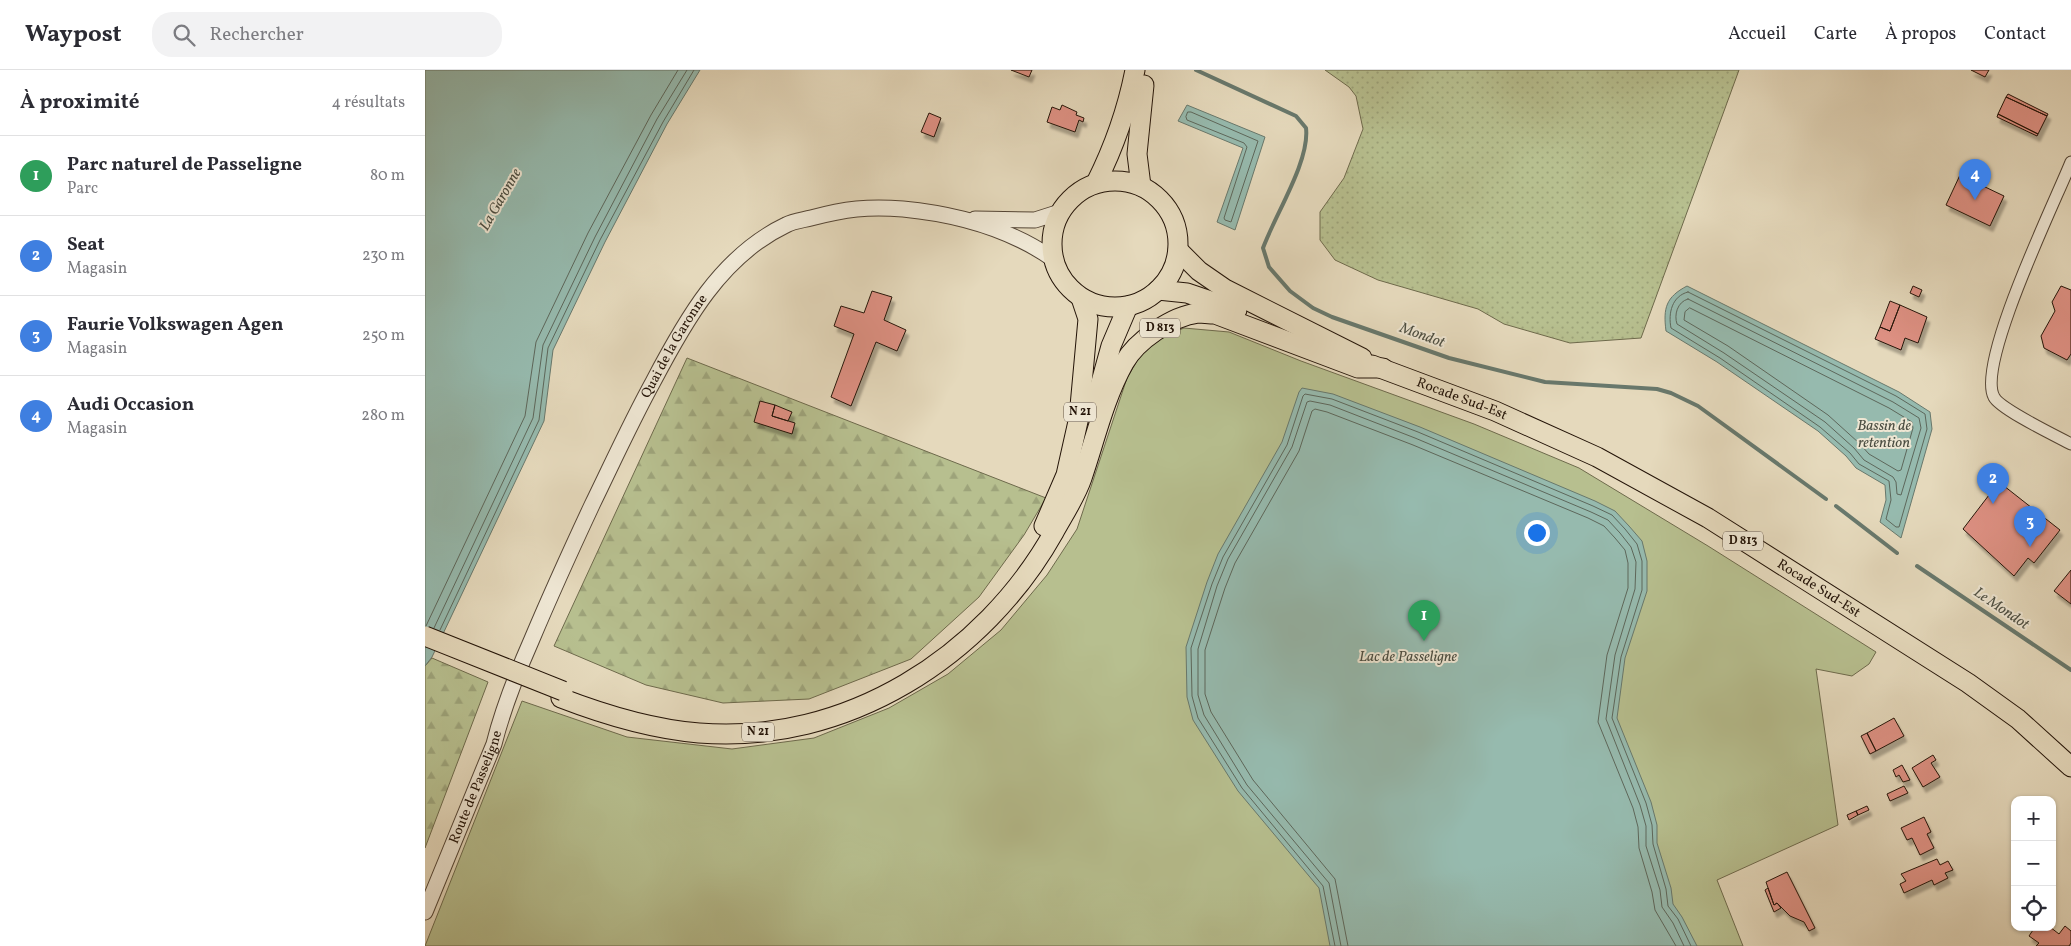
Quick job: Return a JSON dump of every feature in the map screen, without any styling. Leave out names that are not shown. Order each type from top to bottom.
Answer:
[{"type":"main road","points":[[1096,183],[1110,155],[1128,107],[1135,70]]},
{"type":"main road","points":[[1141,186],[1137,154],[1141,103],[1147,70]]},
{"type":"main road","points":[[1111,180],[1126,181],[1141,186],[1157,197],[1169,212],[1177,230],[1178,250],[1172,272],[1158,290],[1144,300],[1128,306],[1104,306],[1081,298],[1059,274],[1053,259],[1051,243],[1053,227],[1060,212],[1069,199],[1082,189],[1096,183],[1111,180]]},
{"type":"main road","name":"Rocade Sud-Est","points":[[1178,250],[1199,271],[1225,289],[1383,368]]},
{"type":"main road","name":"Rocade Sud-Est","points":[[1158,290],[1187,293],[1209,299],[1366,363],[1495,412],[1597,457],[1708,518],[1968,683],[2019,719],[2071,767]]},
{"type":"main road","name":"N 21","points":[[425,636],[562,695],[639,716],[671,722],[709,726],[787,721],[815,714],[861,698],[911,672],[940,652],[979,615],[1024,560],[1046,522],[1066,475],[1079,417],[1088,319],[1081,298]]},
{"type":"main road","name":"N 21","points":[[425,644],[628,721],[670,729],[714,733],[783,729],[853,710],[916,679],[945,659],[1001,607],[1028,574],[1053,533],[1076,476],[1111,346],[1128,306]]},
{"type":"main road","name":"D 813","points":[[1053,533],[1081,480],[1104,410],[1124,363],[1131,353],[1156,330],[1196,314],[1215,314],[1358,368],[1383,368]]},
{"type":"street","points":[[2071,162],[2002,327],[1990,385],[1994,398],[2005,408],[2071,444]]},
{"type":"street","name":"Quai de la Garonne","points":[[523,661],[555,584],[655,378],[681,330],[714,282],[735,260],[753,245],[787,224],[839,210],[873,207],[924,211],[963,219],[1027,242],[1053,259]]},
{"type":"street","name":"Quai de la Garonne","points":[[963,219],[1035,220],[1060,212]]},
{"type":"street","name":"Route de Passeligne","points":[[425,912],[494,744],[499,725],[523,661]]},
{"type":"green space","points":[[1325,70],[1739,70],[1641,338],[1570,343],[1504,324],[1478,309],[1378,280],[1335,260],[1320,240],[1320,212],[1344,178],[1363,129],[1356,96],[1349,87]]},
{"type":"green space","points":[[1184,328],[1229,332],[1301,361],[1474,424],[1579,468],[1708,546],[1876,652],[1869,664],[1852,676],[1816,669],[1838,825],[1717,880],[1743,946],[425,946],[522,701],[627,737],[732,749],[814,738],[889,708],[948,674],[1001,630],[1047,575],[1077,529],[1127,378],[1147,344]]},
{"type":"green space","points":[[687,358],[1046,498],[1024,535],[979,597],[911,659],[809,699],[723,703],[646,685],[554,646]]},
{"type":"green space","points":[[432,658],[488,682],[425,848],[425,666]]},
{"type":"water","name":"La Garonne","points":[[425,70],[700,70],[667,124],[605,242],[553,350],[544,421],[432,657],[425,666]]},
{"type":"water","points":[[1187,105],[1265,137],[1235,230],[1217,222],[1243,148],[1178,121]]},
{"type":"water","name":"Bassin de retention","points":[[1687,286],[1899,392],[1930,412],[1932,429],[1901,538],[1880,522],[1886,500],[1885,485],[1856,468],[1846,456],[1818,431],[1717,362],[1666,331],[1665,316],[1667,304],[1674,294]]},
{"type":"water","name":"Lac de Passeligne","points":[[1302,388],[1333,394],[1420,427],[1595,501],[1615,511],[1642,541],[1647,561],[1647,591],[1625,658],[1617,718],[1651,802],[1657,825],[1657,843],[1671,888],[1673,904],[1697,946],[1330,946],[1319,888],[1238,791],[1193,720],[1187,697],[1186,647],[1207,582],[1218,554],[1282,442]]},
{"type":"building","points":[[1011,70],[1032,70],[1029,77]]},
{"type":"building","points":[[1971,70],[1989,70],[1985,77]]},
{"type":"building","points":[[2008,94],[2048,114],[2047,116],[2006,97]]},
{"type":"building","points":[[2006,97],[2047,116],[2038,134],[1998,114]]},
{"type":"building","points":[[1062,105],[1077,112],[1076,115],[1084,118],[1083,122],[1079,120],[1075,132],[1047,122],[1052,107],[1060,110]]},
{"type":"building","points":[[929,113],[941,118],[934,137],[921,132]]},
{"type":"building","points":[[1998,114],[2038,134],[2037,136],[1997,117]]},
{"type":"building","points":[[1960,175],[2004,196],[1990,226],[1946,205]]},
{"type":"building","points":[[1913,286],[1922,290],[1919,297],[1910,293]]},
{"type":"building","points":[[2061,286],[2071,290],[2071,354],[2067,360],[2044,348],[2041,336],[2055,311],[2052,302]]},
{"type":"building","points":[[872,291],[892,297],[884,320],[906,330],[897,351],[876,342],[851,406],[831,397],[854,334],[834,326],[841,306],[864,313]]},
{"type":"building","points":[[1890,301],[1900,305],[1890,331],[1880,327]]},
{"type":"building","points":[[1900,305],[1927,317],[1918,343],[1905,338],[1901,350],[1875,339],[1880,327],[1890,331]]},
{"type":"building","points":[[760,401],[775,405],[772,416],[795,423],[792,434],[754,422]]},
{"type":"building","points":[[775,405],[792,412],[788,421],[772,416]]},
{"type":"building","points":[[1999,482],[2060,530],[2034,563],[2028,558],[2014,576],[1963,529]]},
{"type":"building","points":[[2071,570],[2071,604],[2054,591]]},
{"type":"building","points":[[1894,718],[1904,736],[1876,751],[1867,733]]},
{"type":"building","points":[[1867,733],[1876,751],[1870,754],[1861,736]]},
{"type":"building","points":[[1933,755],[1936,760],[1931,763],[1940,777],[1923,787],[1912,768]]},
{"type":"building","points":[[1902,765],[1910,780],[1903,782],[1899,775],[1896,777],[1893,770]]},
{"type":"building","points":[[1904,786],[1908,793],[1890,801],[1887,794]]},
{"type":"building","points":[[1867,806],[1869,810],[1858,815],[1856,811]]},
{"type":"building","points":[[1856,811],[1858,815],[1849,820],[1847,815]]},
{"type":"building","points":[[1924,817],[1931,832],[1927,834],[1934,848],[1920,855],[1912,838],[1907,840],[1901,828]]},
{"type":"building","points":[[1937,859],[1940,865],[1948,861],[1953,870],[1945,873],[1948,878],[1934,885],[1932,880],[1904,893],[1900,884],[1906,881],[1901,874]]},
{"type":"building","points":[[1787,872],[1815,928],[1809,931],[1804,922],[1790,916],[1777,903],[1774,905],[1766,882]]},
{"type":"building","points":[[1768,888],[1774,905],[1777,903],[1781,908],[1774,912],[1765,890]]},
{"type":"building","points":[[2065,926],[2071,931],[2071,943],[2069,946],[2036,946],[2039,943],[2029,936],[2032,931],[2055,931],[2059,934]]},
{"type":"waterway","name":"Mondot","points":[[1196,70],[1296,116],[1306,128],[1303,156],[1291,188],[1263,248],[1269,267],[1290,291],[1313,308],[1332,317],[1449,358],[1545,382],[1657,389],[1671,393],[1698,406],[1826,499]]},
{"type":"waterway","points":[[1836,506],[1897,553]]},
{"type":"waterway","name":"Le Mondot","points":[[1917,566],[2071,670]]},
{"type":"place","name":"Audi Occasion","points":[[1975,200]]},
{"type":"place","name":"Seat","points":[[1993,504]]},
{"type":"place","name":"Faurie Volkswagen Agen","points":[[2030,547]]},
{"type":"place","name":"Parc naturel de Passeligne","points":[[1424,641]]}]
